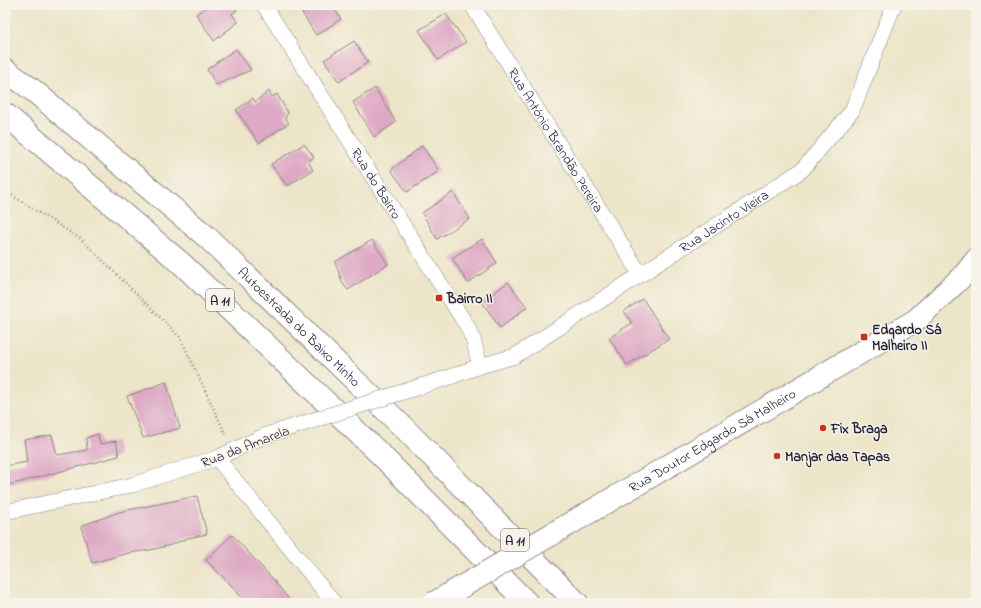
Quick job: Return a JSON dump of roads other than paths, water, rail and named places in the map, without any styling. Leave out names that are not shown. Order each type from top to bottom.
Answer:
[{"type":"main road","name":"Autoestrada do Baixo Minho","points":[[5,70],[34,91],[208,238],[404,428],[577,603]]},
{"type":"main road","name":"A 11","points":[[5,114],[182,264],[380,454],[527,603]]},
{"type":"main road","name":"Rua Doutor Edgardo Sá Malheiro","points":[[434,603],[916,320],[965,274],[976,260]]},
{"type":"street","name":"Rua do Bairro","points":[[264,5],[467,326],[473,339],[480,366]]},
{"type":"street","name":"Rua António Brandão Pereira","points":[[472,5],[640,274]]},
{"type":"street","name":"Rua Jacinto Vieira","points":[[480,366],[515,356],[802,170],[852,111],[894,5]]},
{"type":"street","name":"Rua da Amarela","points":[[5,512],[132,485],[217,458],[264,436],[450,378],[480,366]]},
{"type":"street","points":[[217,458],[334,603]]},
{"type":"place","name":"Bairro II","points":[[439,298]]},
{"type":"place","name":"Edgardo Sá Malheiro II","points":[[864,337]]},
{"type":"place","name":"Fix Braga","points":[[823,428]]},
{"type":"place","name":"Manjar das Tapas","points":[[777,456]]}]
